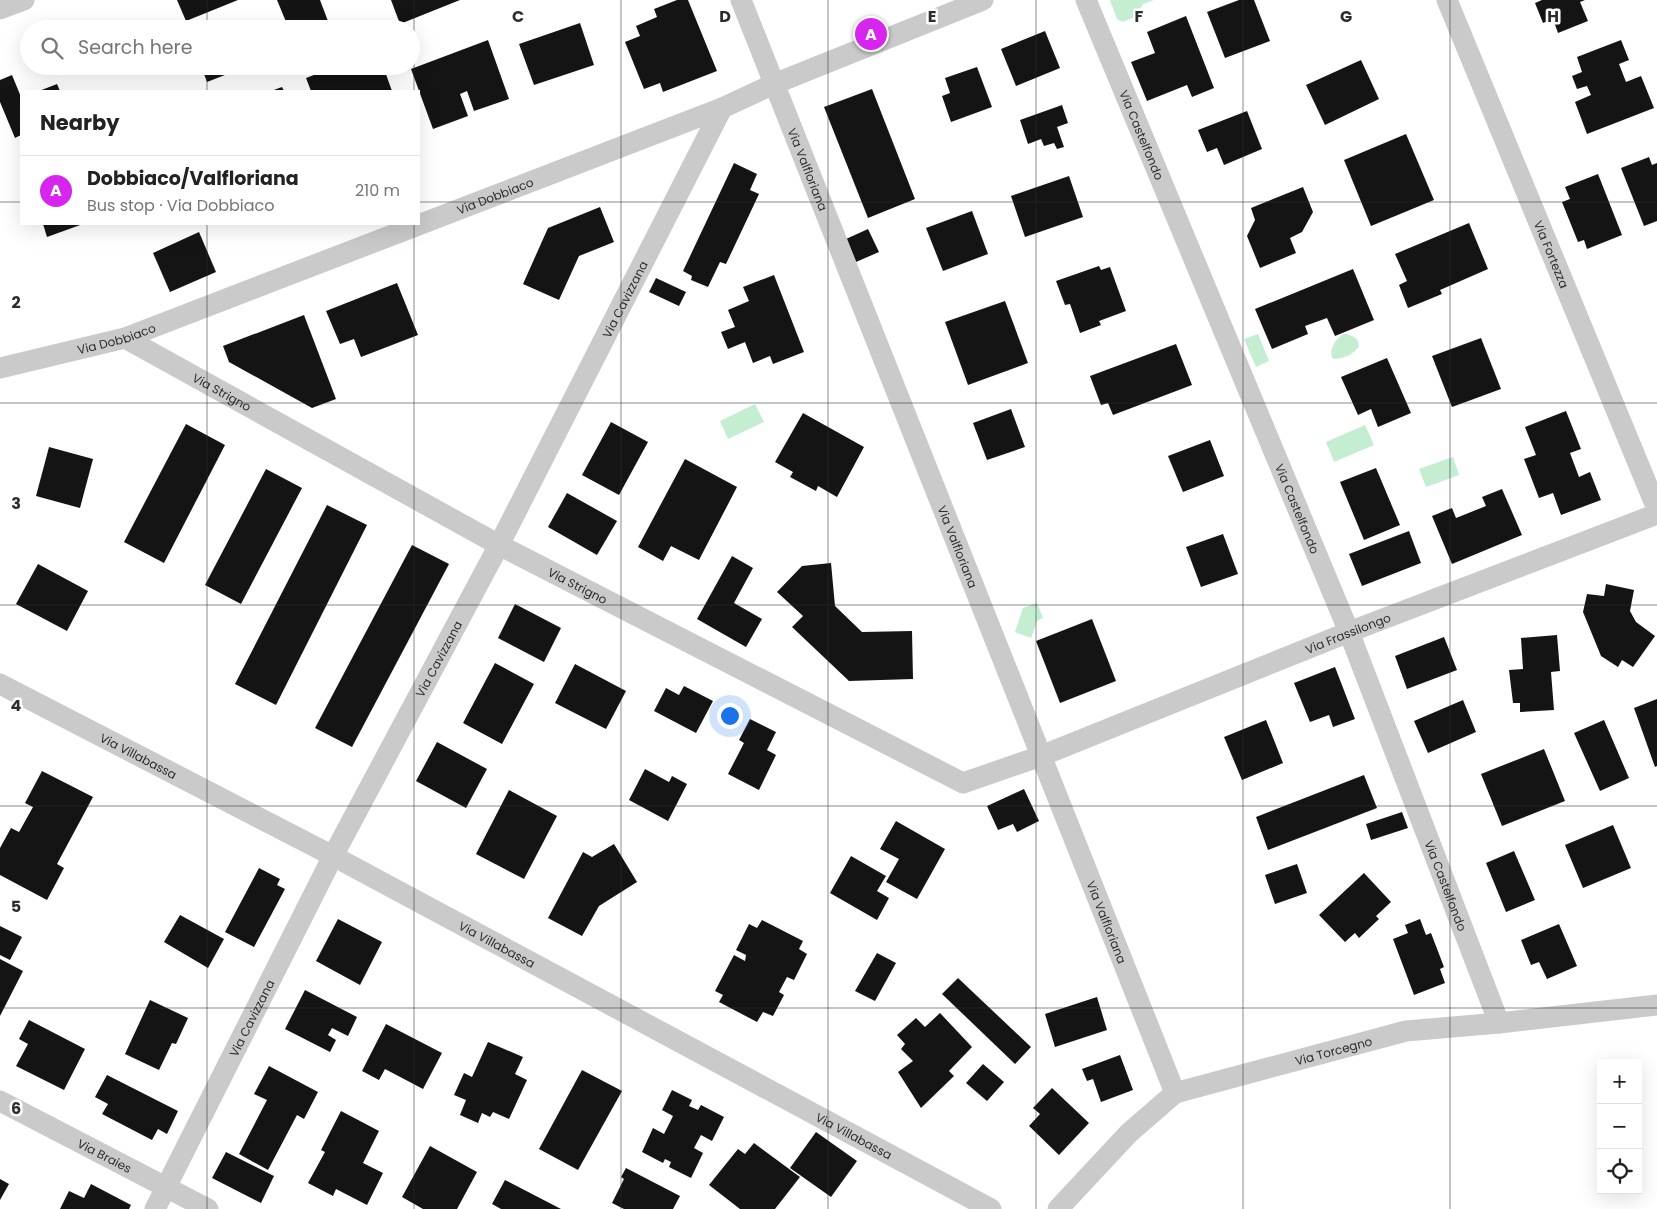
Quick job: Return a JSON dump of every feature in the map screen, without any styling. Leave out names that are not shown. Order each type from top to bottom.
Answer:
[{"type":"street","points":[[0,9],[24,0]]},
{"type":"street","name":"Via Valfloriana","points":[[741,0],[1175,1093]]},
{"type":"street","name":"Via Dobbiaco","points":[[420,224],[722,108],[774,84],[983,0]]},
{"type":"street","name":"Via Castelfondo","points":[[1086,0],[1349,632],[1498,1023]]},
{"type":"street","name":"Via Fortezza","points":[[1447,0],[1657,509]]},
{"type":"street","name":"Via Cavizzana","points":[[155,1209],[333,856],[499,545],[722,108]]},
{"type":"street","name":"Via Dobbiaco","points":[[0,368],[125,338],[418,225]]},
{"type":"street","name":"Via Strigno","points":[[125,338],[499,545],[963,782],[1041,756]]},
{"type":"street","name":"Via Frassilongo","points":[[1041,756],[1349,632],[1657,514]]},
{"type":"street","name":"Via Villabassa","points":[[0,684],[333,856],[991,1209]]},
{"type":"street","name":"Via Torcegno","points":[[1058,1209],[1128,1134],[1175,1093],[1406,1031],[1498,1023],[1657,1005]]},
{"type":"street","name":"Via Braies","points":[[0,1101],[208,1209]]},
{"type":"shaded area","points":[[1110,0],[1154,0],[1143,4],[1136,16],[1123,22],[1117,19]]},
{"type":"shaded area","points":[[1258,334],[1269,361],[1256,367],[1244,339]]},
{"type":"shaded area","points":[[1343,334],[1348,334],[1357,339],[1359,346],[1349,355],[1335,359],[1332,358],[1332,347]]},
{"type":"shaded area","points":[[755,404],[764,422],[728,439],[720,421]]},
{"type":"shaded area","points":[[1365,425],[1374,445],[1334,462],[1326,442]]},
{"type":"shaded area","points":[[1453,457],[1459,475],[1426,487],[1419,469]]},
{"type":"shaded area","points":[[1037,603],[1043,618],[1037,621],[1031,638],[1015,632],[1023,608]]},
{"type":"building","points":[[177,0],[238,0],[188,20],[186,20]]},
{"type":"building","points":[[277,0],[320,0],[328,20],[285,20]]},
{"type":"building","points":[[391,0],[460,0],[410,20],[398,20]]},
{"type":"building","points":[[677,0],[688,0],[717,71],[663,92],[660,83],[644,89],[625,42],[640,36],[636,26],[657,17],[654,9]]},
{"type":"building","points":[[1239,0],[1254,0],[1270,41],[1225,58],[1207,12]]},
{"type":"building","points":[[1542,0],[1585,0],[1580,2],[1588,21],[1558,33],[1553,19],[1543,23],[1535,3]]},
{"type":"building","points":[[1186,16],[1214,88],[1192,97],[1187,85],[1147,101],[1131,62],[1155,53],[1147,32]]},
{"type":"building","points":[[580,23],[594,65],[534,85],[519,44]]},
{"type":"building","points":[[1045,31],[1060,68],[1016,86],[1001,49]]},
{"type":"building","points":[[488,40],[509,99],[474,111],[467,91],[460,94],[468,116],[433,129],[413,75],[420,75],[420,66]]},
{"type":"building","points":[[1621,40],[1629,60],[1619,64],[1626,82],[1641,76],[1654,108],[1587,134],[1575,102],[1591,95],[1587,86],[1577,89],[1572,76],[1582,72],[1577,57]]},
{"type":"building","points":[[1361,60],[1379,99],[1325,125],[1306,85]]},
{"type":"building","points":[[977,67],[992,107],[951,122],[942,96],[950,93],[945,78]]},
{"type":"building","points":[[12,75],[20,95],[20,136],[15,138],[0,102],[0,80]]},
{"type":"building","points":[[204,75],[225,75],[207,82]]},
{"type":"building","points":[[314,75],[386,75],[392,90],[311,90],[306,78]]},
{"type":"building","points":[[57,84],[60,90],[42,90]]},
{"type":"building","points":[[872,89],[915,199],[868,218],[824,107]]},
{"type":"building","points":[[1062,105],[1068,123],[1057,127],[1064,147],[1057,149],[1054,143],[1044,146],[1041,139],[1028,144],[1020,120]]},
{"type":"building","points":[[1247,111],[1262,149],[1224,165],[1217,148],[1207,152],[1198,130]]},
{"type":"building","points":[[1406,134],[1434,200],[1371,226],[1344,160]]},
{"type":"building","points":[[1649,157],[1652,165],[1657,163],[1657,221],[1644,226],[1621,168]]},
{"type":"building","points":[[734,163],[757,174],[750,190],[759,194],[726,264],[720,262],[708,287],[691,280],[692,276],[683,271]]},
{"type":"building","points":[[1598,174],[1622,235],[1587,249],[1584,240],[1578,242],[1562,202],[1570,199],[1565,187]]},
{"type":"building","points":[[1069,176],[1083,217],[1025,237],[1011,196]]},
{"type":"building","points":[[1303,187],[1313,212],[1302,232],[1290,238],[1296,253],[1260,268],[1247,236],[1255,220],[1251,208]]},
{"type":"building","points":[[600,207],[614,242],[579,256],[559,300],[523,284],[548,228]]},
{"type":"building","points":[[972,211],[988,254],[943,271],[926,228]]},
{"type":"building","points":[[1469,223],[1488,269],[1440,290],[1442,294],[1408,308],[1399,285],[1407,281],[1395,254]]},
{"type":"building","points":[[43,225],[80,225],[47,237]]},
{"type":"building","points":[[868,229],[879,252],[856,262],[846,239]]},
{"type":"building","points":[[199,232],[216,272],[170,292],[153,253]]},
{"type":"building","points":[[1099,266],[1101,270],[1110,267],[1126,311],[1099,321],[1101,325],[1080,333],[1070,304],[1065,305],[1056,281]]},
{"type":"building","points":[[1353,269],[1374,320],[1335,336],[1327,318],[1305,326],[1308,334],[1272,349],[1255,309]]},
{"type":"building","points":[[774,275],[804,352],[773,364],[770,356],[753,363],[745,342],[728,349],[721,332],[735,327],[728,310],[749,301],[743,287]]},
{"type":"building","points":[[656,278],[686,292],[679,306],[649,292]]},
{"type":"building","points":[[397,283],[418,335],[361,357],[354,339],[340,344],[326,311]]},
{"type":"building","points":[[1005,301],[1028,363],[968,385],[945,322]]},
{"type":"building","points":[[304,315],[336,399],[312,408],[229,362],[223,346]]},
{"type":"building","points":[[1481,338],[1501,389],[1452,407],[1432,356]]},
{"type":"building","points":[[1176,344],[1192,385],[1113,415],[1108,403],[1101,405],[1090,376]]},
{"type":"building","points":[[1387,358],[1411,413],[1378,427],[1371,409],[1358,415],[1341,377]]},
{"type":"building","points":[[1011,409],[1025,447],[987,460],[973,423]]},
{"type":"building","points":[[1566,411],[1581,449],[1570,453],[1579,477],[1590,472],[1601,500],[1561,515],[1553,493],[1539,498],[1524,459],[1536,455],[1525,427]]},
{"type":"building","points":[[803,413],[864,447],[837,497],[818,486],[816,491],[790,477],[793,472],[775,462]]},
{"type":"building","points":[[611,422],[648,442],[619,495],[582,475]]},
{"type":"building","points":[[186,424],[225,445],[164,563],[124,542]]},
{"type":"building","points":[[1210,440],[1224,476],[1183,492],[1168,456]]},
{"type":"building","points":[[49,447],[93,459],[80,508],[36,496]]},
{"type":"building","points":[[685,459],[737,487],[699,560],[671,546],[663,561],[638,547]]},
{"type":"building","points":[[1376,468],[1400,525],[1364,540],[1340,482]]},
{"type":"building","points":[[266,469],[302,488],[241,604],[205,585]]},
{"type":"building","points":[[1502,489],[1522,535],[1452,564],[1432,516],[1452,508],[1456,518],[1486,506],[1482,497]]},
{"type":"building","points":[[567,493],[617,521],[597,555],[548,527]]},
{"type":"building","points":[[327,505],[367,525],[276,705],[235,684]]},
{"type":"building","points":[[1409,531],[1421,563],[1362,586],[1349,554]]},
{"type":"building","points":[[1223,534],[1238,574],[1201,587],[1186,547]]},
{"type":"building","points":[[412,545],[449,564],[352,747],[315,728]]},
{"type":"building","points":[[732,556],[753,568],[734,603],[762,619],[746,647],[697,619]]},
{"type":"building","points":[[831,563],[835,606],[862,632],[912,631],[913,679],[849,681],[792,627],[803,616],[777,592],[802,566]]},
{"type":"building","points":[[38,564],[88,591],[67,631],[16,604]]},
{"type":"building","points":[[1606,584],[1634,590],[1630,611],[1636,622],[1655,636],[1633,667],[1622,660],[1618,667],[1601,656],[1583,612],[1587,594],[1604,596]]},
{"type":"building","points":[[515,604],[561,628],[544,662],[498,638]]},
{"type":"building","points":[[1092,619],[1116,681],[1060,703],[1036,641]]},
{"type":"building","points":[[1557,635],[1560,671],[1551,672],[1554,710],[1520,712],[1520,703],[1513,703],[1509,670],[1523,669],[1521,638]]},
{"type":"building","points":[[1444,637],[1457,670],[1407,689],[1395,656]]},
{"type":"building","points":[[495,663],[534,684],[502,744],[463,723]]},
{"type":"building","points":[[575,664],[626,691],[606,729],[555,703]]},
{"type":"building","points":[[1335,667],[1355,719],[1333,727],[1329,715],[1310,722],[1294,683]]},
{"type":"building","points":[[684,686],[713,701],[696,733],[654,711],[666,688],[679,695]]},
{"type":"building","points":[[1657,699],[1657,766],[1655,767],[1634,708]]},
{"type":"building","points":[[1463,700],[1476,732],[1428,753],[1414,721]]},
{"type":"building","points":[[750,719],[776,732],[767,750],[776,755],[759,790],[728,774],[744,743],[739,740]]},
{"type":"building","points":[[1266,720],[1283,763],[1242,780],[1224,737]]},
{"type":"building","points":[[1604,720],[1629,778],[1600,791],[1574,733]]},
{"type":"building","points":[[437,742],[487,769],[466,808],[416,781]]},
{"type":"building","points":[[1544,749],[1565,801],[1502,826],[1481,774]]},
{"type":"building","points":[[645,769],[669,782],[672,776],[687,784],[668,821],[629,800]]},
{"type":"building","points":[[42,771],[93,797],[57,864],[64,868],[47,900],[0,875],[0,848],[11,828],[19,832],[33,807],[25,803]]},
{"type":"building","points":[[1364,775],[1377,808],[1268,850],[1256,817]]},
{"type":"building","points":[[1024,789],[1039,821],[1017,832],[1013,824],[998,830],[987,806]]},
{"type":"building","points":[[509,790],[557,816],[524,879],[476,854]]},
{"type":"building","points":[[1402,812],[1408,828],[1371,840],[1366,824]]},
{"type":"building","points":[[896,821],[945,849],[917,899],[886,882],[899,859],[880,849]]},
{"type":"building","points":[[1613,825],[1631,868],[1583,888],[1565,845]]},
{"type":"building","points":[[614,844],[637,882],[599,906],[582,936],[548,918],[583,852],[592,857]]},
{"type":"building","points":[[1514,851],[1535,900],[1506,912],[1486,863]]},
{"type":"building","points":[[851,856],[886,876],[877,891],[889,898],[877,920],[830,893]]},
{"type":"building","points":[[1297,864],[1307,893],[1275,904],[1265,875]]},
{"type":"building","points":[[259,868],[280,879],[277,885],[285,889],[254,947],[225,932]]},
{"type":"building","points":[[1364,873],[1391,902],[1376,916],[1379,919],[1359,938],[1355,933],[1345,942],[1319,915]]},
{"type":"building","points":[[180,915],[224,939],[208,968],[164,942]]},
{"type":"building","points":[[338,919],[382,942],[360,985],[316,961]]},
{"type":"building","points":[[1420,919],[1426,935],[1431,933],[1444,967],[1440,969],[1445,983],[1414,995],[1393,939],[1408,933],[1405,925]]},
{"type":"building","points":[[762,920],[803,941],[799,949],[807,954],[794,980],[787,977],[779,992],[784,995],[773,1016],[763,1012],[757,1022],[719,1002],[723,995],[715,991],[734,955],[745,961],[746,955],[736,950],[749,924],[757,928]]},
{"type":"building","points":[[1559,924],[1577,966],[1547,979],[1539,962],[1531,965],[1521,940]]},
{"type":"building","points":[[0,926],[22,937],[10,960],[0,955]]},
{"type":"building","points":[[877,953],[896,963],[875,1001],[855,991]]},
{"type":"building","points":[[0,959],[23,971],[0,1016]]},
{"type":"building","points":[[958,978],[1031,1047],[1015,1064],[942,994]]},
{"type":"building","points":[[305,990],[357,1017],[348,1036],[332,1028],[328,1035],[336,1040],[330,1052],[285,1029]]},
{"type":"building","points":[[1097,997],[1107,1030],[1055,1047],[1045,1014]]},
{"type":"building","points":[[150,1000],[188,1018],[176,1044],[172,1043],[159,1070],[125,1054]]},
{"type":"building","points":[[940,1013],[972,1047],[949,1071],[954,1076],[921,1108],[898,1072],[913,1061],[901,1049],[905,1044],[897,1035],[916,1018],[925,1027]]},
{"type":"building","points":[[29,1020],[85,1049],[64,1090],[16,1066],[28,1044],[19,1039]]},
{"type":"building","points":[[386,1024],[442,1053],[423,1089],[385,1069],[379,1080],[362,1071]]},
{"type":"building","points":[[488,1042],[523,1057],[515,1074],[527,1080],[509,1119],[493,1112],[490,1117],[482,1113],[478,1123],[460,1115],[466,1100],[454,1095],[464,1073],[472,1077]]},
{"type":"building","points":[[1120,1055],[1133,1090],[1101,1102],[1093,1079],[1087,1081],[1082,1069]]},
{"type":"building","points":[[983,1064],[1004,1082],[987,1101],[966,1083]]},
{"type":"building","points":[[269,1066],[318,1092],[304,1119],[297,1115],[268,1170],[239,1154],[267,1100],[254,1094]]},
{"type":"building","points":[[582,1070],[622,1091],[578,1170],[539,1149]]},
{"type":"building","points":[[107,1075],[178,1111],[167,1134],[158,1129],[152,1140],[102,1114],[108,1104],[95,1097]]},
{"type":"building","points":[[1052,1088],[1089,1123],[1059,1155],[1029,1126],[1040,1114],[1033,1108]]},
{"type":"building","points":[[672,1090],[692,1100],[689,1106],[698,1110],[701,1105],[724,1117],[712,1141],[701,1135],[694,1148],[703,1153],[691,1178],[669,1167],[671,1162],[665,1159],[663,1163],[642,1152],[653,1128],[664,1134],[673,1116],[662,1110]]},
{"type":"building","points":[[341,1111],[379,1131],[363,1163],[383,1173],[367,1205],[336,1189],[333,1196],[308,1183],[325,1152],[321,1150]]},
{"type":"building","points":[[816,1132],[857,1161],[831,1197],[790,1168]]},
{"type":"building","points":[[754,1143],[800,1177],[775,1209],[740,1209],[709,1185],[738,1149],[745,1154]]},
{"type":"building","points":[[430,1146],[477,1172],[457,1209],[423,1209],[402,1197]]},
{"type":"building","points":[[226,1152],[274,1176],[261,1203],[212,1178]]},
{"type":"building","points":[[626,1168],[680,1196],[673,1209],[624,1209],[612,1203],[624,1179],[621,1177]]},
{"type":"building","points":[[0,1179],[9,1184],[0,1200]]},
{"type":"building","points":[[505,1180],[561,1209],[501,1209],[492,1204]]},
{"type":"building","points":[[91,1184],[131,1205],[129,1209],[60,1209],[69,1191],[84,1198]]},
{"type":"place","name":"Dobbiaco/Valfloriana","points":[[871,34]]}]
